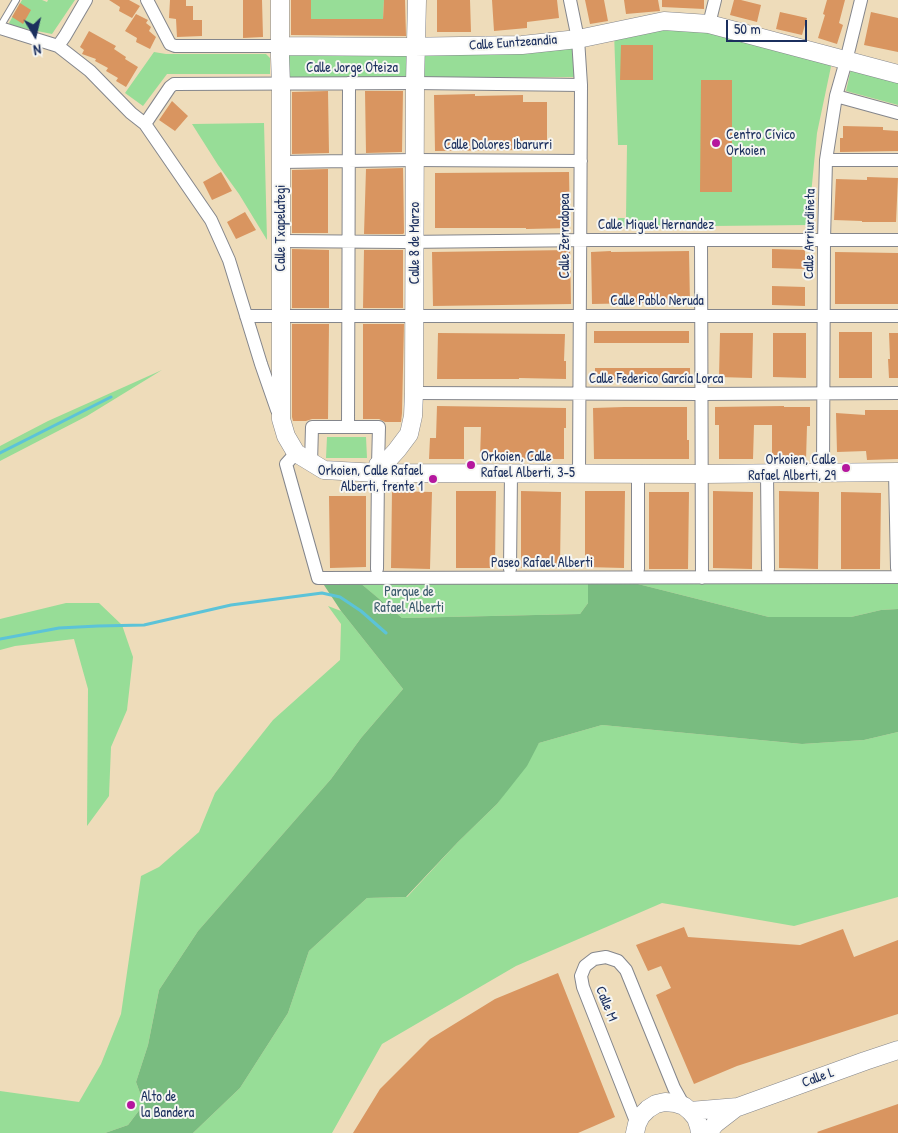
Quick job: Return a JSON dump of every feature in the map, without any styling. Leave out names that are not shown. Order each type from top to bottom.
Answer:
[{"type":"street","points":[[58,46],[86,0]]},
{"type":"street","name":"Calle Euntzeandia","points":[[147,0],[170,44],[175,46],[332,48],[496,46],[578,39],[664,22],[709,24],[898,74]]},
{"type":"street","name":"Calle Txapelategi","points":[[280,0],[281,419],[286,436],[296,453]]},
{"type":"street","name":"Calle 8 de Marzo","points":[[378,469],[397,450],[409,434],[413,416],[417,0]]},
{"type":"street","name":"Calle Zerradopea","points":[[570,0],[578,39],[580,85],[579,473]]},
{"type":"street","points":[[709,24],[715,0]]},
{"type":"street","name":"Calle Arriurdiñeta","points":[[823,473],[826,160],[836,96],[861,0]]},
{"type":"street","points":[[0,28],[58,46],[90,71],[131,113],[146,124],[212,220],[229,260],[281,419]]},
{"type":"street","name":"Calle Jorge Oteiza","points":[[146,124],[170,87],[174,84],[415,83],[580,85]]},
{"type":"street","points":[[348,84],[348,427]]},
{"type":"street","points":[[836,96],[898,113]]},
{"type":"street","name":"Calle Dolores Ibarurri","points":[[281,162],[415,160],[581,161]]},
{"type":"street","points":[[826,160],[898,160]]},
{"type":"street","name":"Calle Miguel Hernandez","points":[[281,240],[414,242],[898,240]]},
{"type":"street","points":[[701,240],[702,578]]},
{"type":"street","name":"Calle Pablo Neruda","points":[[246,316],[898,316]]},
{"type":"street","name":"Calle Federico García Lorca","points":[[414,393],[898,393]]},
{"type":"street","points":[[311,463],[312,426],[378,427],[377,569]]},
{"type":"street","points":[[296,453],[324,470],[378,469],[638,474],[897,472],[897,573]]},
{"type":"street","name":"Paseo Rafael Alberti","points":[[296,453],[286,464],[318,578],[702,578],[897,573]]},
{"type":"street","points":[[510,473],[510,569]]},
{"type":"street","points":[[767,473],[768,569]]},
{"type":"street","points":[[638,474],[638,569]]},
{"type":"street","name":"Calle M","points":[[635,1130],[583,987],[581,976],[585,966],[594,959],[606,956],[618,961],[626,970],[674,1088],[687,1108]]},
{"type":"street","name":"Calle L","points":[[708,1133],[715,1124],[738,1107],[898,1050]]},
{"type":"street","name":"Calle L","points":[[635,1130],[641,1116],[656,1104],[665,1102],[675,1103],[687,1108],[738,1107]]},
{"type":"street","points":[[687,1108],[696,1118],[700,1133]]},
{"type":"lane","points":[[0,28],[16,0]]},
{"type":"green space","points":[[22,0],[42,0],[47,2],[48,0],[75,0],[52,34],[12,26],[9,23]]},
{"type":"green space","points":[[311,0],[384,0],[383,19],[311,19]]},
{"type":"green space","points":[[664,21],[833,57],[817,133],[808,225],[618,227],[618,218],[626,218],[627,145],[618,145],[614,32]]},
{"type":"green space","points":[[572,48],[575,77],[430,78],[423,76],[422,51]]},
{"type":"green space","points":[[154,52],[166,54],[266,54],[270,58],[270,74],[167,74],[143,106],[125,93]]},
{"type":"green space","points":[[284,54],[408,55],[410,75],[405,78],[295,79],[288,77]]},
{"type":"green space","points":[[851,69],[898,82],[898,105],[846,91]]},
{"type":"green space","points":[[264,123],[267,240],[192,124]]},
{"type":"green space","points":[[162,370],[87,416],[0,461],[0,446],[48,421]]},
{"type":"green space","points":[[327,437],[366,437],[367,458],[326,458]]},
{"type":"green space","points":[[322,582],[359,582],[402,618],[580,614],[588,603],[588,582],[630,582],[769,617],[851,617],[881,610],[898,609],[898,732],[864,740],[802,744],[602,725],[539,743],[527,766],[497,804],[406,897],[367,898],[309,951],[288,1013],[240,1088],[193,1133],[105,1133],[128,1125],[144,1104],[136,1082],[148,1045],[159,990],[198,931],[331,779],[361,738],[403,689],[341,611]]},
{"type":"green space","name":"Parque de Rafael Alberti","points":[[588,582],[588,603],[580,614],[402,618],[360,583]]},
{"type":"green space","points":[[630,582],[898,583],[898,609],[881,610],[851,617],[769,617]]},
{"type":"green space","points":[[66,603],[99,603],[122,625],[133,657],[127,710],[111,747],[109,796],[87,826],[88,689],[74,639],[15,646],[0,650],[0,619]]},
{"type":"green space","points":[[328,606],[341,611],[403,689],[361,738],[331,779],[198,931],[159,990],[148,1045],[136,1082],[144,1104],[128,1125],[105,1133],[0,1133],[0,1091],[79,1102],[101,1064],[121,1014],[141,876],[159,867],[199,832],[215,793],[273,720],[340,660],[341,624]]},
{"type":"green space","points":[[602,725],[802,744],[864,740],[898,732],[898,897],[794,926],[662,903],[516,966],[382,1044],[332,1133],[193,1133],[240,1088],[288,1013],[309,951],[367,898],[407,897],[458,842],[497,804],[539,743]]},
{"type":"building","points":[[109,0],[129,0],[140,6],[132,18],[119,11],[120,7]]},
{"type":"building","points":[[170,0],[186,0],[186,6],[193,6],[193,20],[202,20],[202,36],[177,37],[176,19],[169,18]]},
{"type":"building","points":[[243,0],[262,0],[263,37],[243,38]]},
{"type":"building","points":[[291,0],[311,0],[311,19],[383,19],[384,0],[405,0],[406,36],[291,35]]},
{"type":"building","points":[[437,0],[470,0],[471,32],[437,32]]},
{"type":"building","points":[[492,0],[557,0],[559,18],[527,22],[527,28],[494,31]]},
{"type":"building","points":[[585,0],[604,0],[608,21],[590,24]]},
{"type":"building","points":[[624,0],[658,0],[660,11],[626,14]]},
{"type":"building","points":[[662,0],[704,0],[704,9],[662,7]]},
{"type":"building","points":[[734,0],[761,5],[757,22],[730,15]]},
{"type":"building","points":[[827,0],[845,0],[839,23],[843,25],[837,44],[818,38],[825,15],[823,14]]},
{"type":"building","points":[[20,3],[31,10],[23,24],[12,17]]},
{"type":"building","points":[[780,12],[807,18],[802,35],[776,29]]},
{"type":"building","points":[[871,12],[898,18],[898,52],[864,45]]},
{"type":"building","points":[[136,14],[148,20],[146,23],[151,27],[149,31],[156,37],[150,49],[136,42],[137,38],[125,31]]},
{"type":"building","points":[[89,31],[116,46],[114,49],[138,67],[126,87],[116,81],[118,78],[106,71],[108,68],[95,61],[96,59],[82,54],[84,50],[80,47]]},
{"type":"building","points":[[621,45],[653,45],[653,80],[620,80]]},
{"type":"building","name":"Centro Cívico Orkoien","points":[[701,80],[732,80],[732,192],[700,192]]},
{"type":"building","points":[[328,91],[329,153],[292,154],[292,92]]},
{"type":"building","points":[[365,91],[403,91],[402,152],[366,153]]},
{"type":"building","points":[[475,94],[475,96],[523,95],[523,102],[547,102],[547,146],[522,146],[522,150],[435,151],[434,95]]},
{"type":"building","points":[[172,101],[188,116],[175,131],[159,120]]},
{"type":"building","points":[[843,126],[883,127],[883,130],[898,131],[898,151],[840,152],[840,138],[843,138]]},
{"type":"building","points":[[403,168],[404,233],[364,234],[366,169]]},
{"type":"building","points":[[328,169],[328,233],[292,233],[292,170]]},
{"type":"building","points":[[221,172],[232,191],[212,200],[203,182]]},
{"type":"building","points":[[569,172],[570,228],[435,228],[435,173]]},
{"type":"building","points":[[867,177],[898,178],[896,222],[834,220],[836,179],[867,180]]},
{"type":"building","points":[[245,212],[256,230],[236,239],[227,222]]},
{"type":"building","points":[[292,249],[329,250],[329,308],[292,308]]},
{"type":"building","points":[[772,249],[805,250],[805,269],[772,268]]},
{"type":"building","points":[[364,250],[403,250],[403,308],[363,308]]},
{"type":"building","points":[[570,250],[571,304],[433,306],[432,252]]},
{"type":"building","points":[[689,251],[690,304],[592,304],[591,252]]},
{"type":"building","points":[[835,252],[898,253],[898,304],[835,304]]},
{"type":"building","points":[[772,286],[805,287],[805,306],[772,305]]},
{"type":"building","points":[[292,324],[329,324],[328,419],[293,421]]},
{"type":"building","points":[[363,324],[404,324],[401,422],[363,419]]},
{"type":"building","points":[[594,331],[689,331],[689,343],[594,343]]},
{"type":"building","points":[[839,332],[872,332],[872,378],[839,378]]},
{"type":"building","points":[[438,333],[565,334],[564,361],[566,361],[566,379],[437,379]]},
{"type":"building","points":[[720,333],[753,333],[752,378],[719,377]]},
{"type":"building","points":[[773,333],[806,333],[806,378],[773,377]]},
{"type":"building","points":[[889,333],[898,333],[898,378],[889,378]]},
{"type":"building","points":[[595,368],[690,368],[690,380],[595,380]]},
{"type":"building","points":[[437,406],[566,408],[564,459],[480,459],[481,427],[464,427],[464,459],[429,459],[430,438],[436,438]]},
{"type":"building","points":[[687,407],[689,459],[594,459],[593,408]]},
{"type":"building","points":[[715,407],[810,407],[810,426],[807,426],[806,460],[772,460],[772,425],[754,425],[753,459],[719,459],[719,425],[715,425]]},
{"type":"building","points":[[865,410],[898,410],[898,459],[867,460],[866,451],[837,452],[836,413],[865,415]]},
{"type":"building","points":[[392,491],[432,492],[430,569],[391,568]]},
{"type":"building","points":[[456,491],[496,491],[495,568],[456,568]]},
{"type":"building","points":[[521,491],[561,492],[560,568],[521,568]]},
{"type":"building","points":[[585,491],[625,491],[624,568],[585,567]]},
{"type":"building","points":[[713,491],[753,492],[752,569],[713,568]]},
{"type":"building","points":[[779,491],[819,492],[818,569],[779,568]]},
{"type":"building","points":[[649,492],[689,492],[688,569],[649,569]]},
{"type":"building","points":[[841,492],[881,493],[880,569],[841,569]]},
{"type":"building","points":[[329,496],[366,496],[366,567],[330,568]]},
{"type":"building","points":[[684,927],[688,937],[800,945],[843,929],[854,957],[898,940],[898,1014],[737,1066],[694,1084],[656,995],[671,988],[661,966],[648,971],[636,945]]},
{"type":"building","points":[[558,973],[615,1117],[578,1133],[353,1133],[380,1089],[430,1039],[495,999]]},
{"type":"building","points":[[898,1104],[898,1133],[817,1132]]},
{"type":"waterway","points":[[0,453],[111,397]]},
{"type":"waterway","points":[[0,639],[59,628],[144,625],[231,605],[322,593],[340,597],[361,611],[386,633]]},
{"type":"place","name":"Centro Cívico Orkoien","points":[[716,143]]},
{"type":"place","name":"Orkoien, Calle Rafael Alberti, 3-5","points":[[471,465]]},
{"type":"place","name":"Orkoien, Calle Rafael Alberti, 29","points":[[846,468]]},
{"type":"place","name":"Orkoien, Calle Rafael Alberti, frente 1","points":[[433,479]]},
{"type":"place","name":"Alto de la Bandera","points":[[131,1105]]}]
